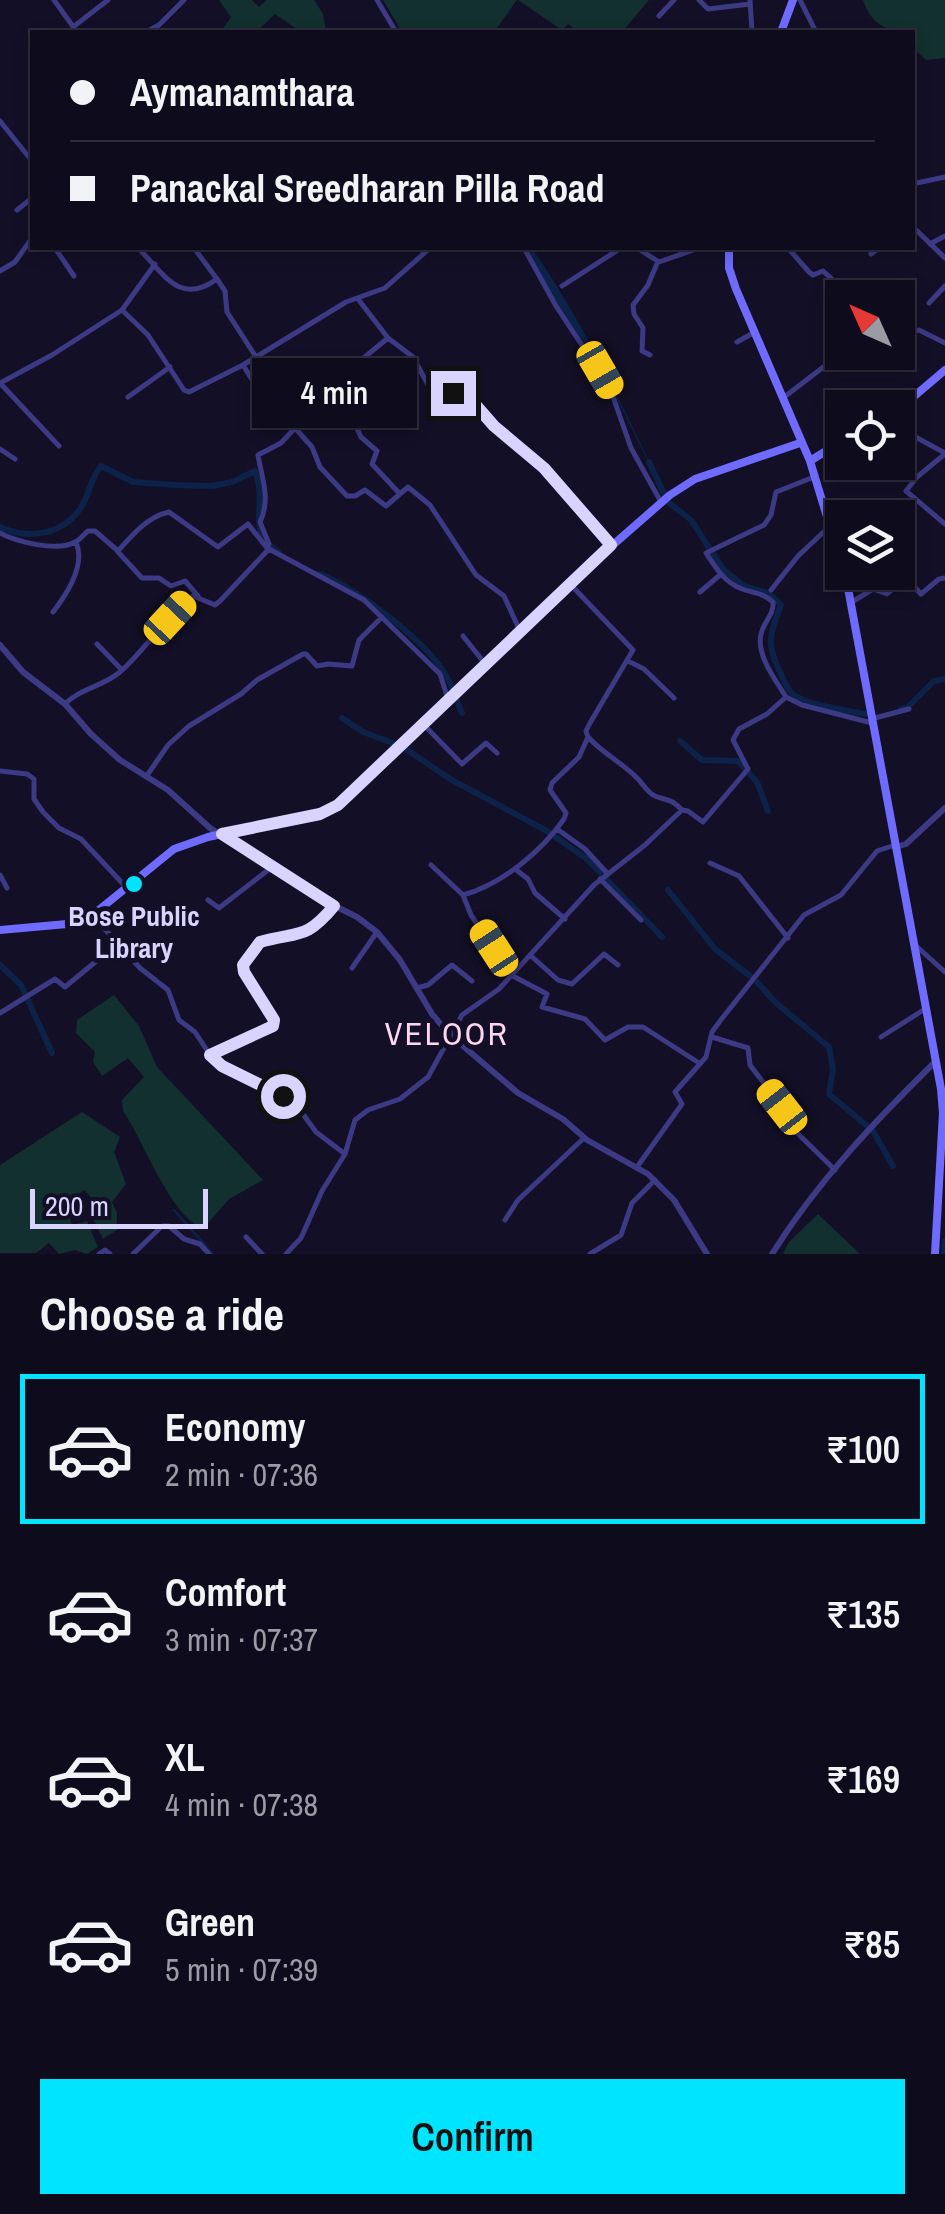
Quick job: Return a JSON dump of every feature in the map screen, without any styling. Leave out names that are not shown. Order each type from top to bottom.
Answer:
[{"type":"main road","points":[[782,30],[796,0]]},
{"type":"main road","points":[[729,250],[729,268],[810,461],[825,511]]},
{"type":"main road","points":[[915,396],[945,370]]},
{"type":"main road","points":[[0,930],[72,924],[92,914],[171,850],[222,834],[329,811],[569,583],[665,499],[695,479],[800,443]]},
{"type":"main road","points":[[810,461],[825,452]]},
{"type":"main road","points":[[849,590],[942,1098],[935,1254]]},
{"type":"street","points":[[54,0],[74,30],[108,0]]},
{"type":"street","points":[[150,30],[184,0]]},
{"type":"street","points":[[378,0],[395,30]]},
{"type":"street","points":[[660,16],[674,0]]},
{"type":"street","points":[[699,0],[708,9],[750,2],[752,30]]},
{"type":"street","points":[[796,0],[815,30]]},
{"type":"street","points":[[0,121],[30,158]]},
{"type":"street","points":[[915,183],[945,177]]},
{"type":"street","points":[[17,210],[30,200]]},
{"type":"street","points":[[915,229],[945,258]]},
{"type":"street","points":[[930,244],[945,236]]},
{"type":"street","points":[[0,271],[12,266],[30,241]]},
{"type":"street","points":[[56,250],[74,276]]},
{"type":"street","points":[[140,250],[183,290],[217,280]]},
{"type":"street","points":[[195,250],[225,291],[224,305],[256,357]]},
{"type":"street","points":[[122,310],[148,335],[184,390],[190,392],[243,365],[346,302],[385,288],[428,250]]},
{"type":"street","points":[[525,250],[556,306],[610,388],[632,448],[665,499]]},
{"type":"street","points":[[562,286],[618,250]]},
{"type":"street","points":[[640,250],[658,261],[693,250]]},
{"type":"street","points":[[790,250],[813,275],[823,270],[834,280]]},
{"type":"street","points":[[871,254],[877,250]]},
{"type":"street","points":[[650,355],[642,351],[642,328],[633,305],[648,285],[658,261]]},
{"type":"street","points":[[59,446],[0,383],[122,310],[155,264]]},
{"type":"street","points":[[930,303],[945,286]]},
{"type":"street","points":[[357,299],[388,338],[413,358],[433,393],[466,394],[494,426],[544,468],[611,545]]},
{"type":"street","points":[[915,333],[920,330],[945,343]]},
{"type":"street","points":[[737,342],[755,332]]},
{"type":"street","points":[[388,338],[344,374],[340,384],[355,402],[350,413],[361,437],[377,451],[374,469],[400,494]]},
{"type":"street","points":[[243,365],[259,391],[285,408],[320,467],[347,496],[366,490],[389,506],[412,487],[430,505],[476,575],[510,604],[520,631]]},
{"type":"street","points":[[783,398],[825,366]]},
{"type":"street","points":[[128,397],[170,368]]},
{"type":"street","points":[[268,547],[260,522],[266,510],[266,488],[258,455],[281,443],[295,428]]},
{"type":"street","points":[[915,437],[945,453],[906,488],[945,524]]},
{"type":"street","points":[[0,449],[16,459]]},
{"type":"street","points":[[814,478],[776,492],[768,520],[706,553],[720,574],[736,588],[762,594],[772,602],[774,610],[760,635],[760,646],[786,697],[802,705],[871,717],[910,710]]},
{"type":"street","points":[[118,551],[140,527],[169,512],[218,547],[248,524],[268,547],[356,594],[440,674],[453,697]]},
{"type":"street","points":[[772,590],[798,556],[825,531]]},
{"type":"street","points":[[0,532],[30,544],[66,545],[95,532],[142,578],[159,578],[171,586],[185,581],[198,596],[215,605],[268,547]]},
{"type":"street","points":[[53,612],[70,586],[78,562],[80,551],[76,542]]},
{"type":"street","points":[[700,592],[720,574]]},
{"type":"street","points":[[852,602],[874,589],[887,594],[905,577],[921,594],[939,578],[945,578]]},
{"type":"street","points":[[569,583],[633,650],[590,723],[588,737],[620,761],[648,791],[669,798],[701,821],[708,820],[748,769],[732,740],[735,734],[786,697]]},
{"type":"street","points":[[65,704],[75,694],[103,685],[122,670],[184,603],[198,596]]},
{"type":"street","points":[[146,777],[168,744],[189,726],[302,654],[317,666],[352,666],[358,640],[382,617]]},
{"type":"street","points":[[463,636],[486,665]]},
{"type":"street","points":[[97,644],[122,670]]},
{"type":"street","points":[[0,645],[23,672],[65,704],[120,760],[176,796],[222,834],[377,932],[449,1034],[518,1093],[655,1180],[674,1200],[707,1254]]},
{"type":"street","points":[[628,661],[644,668],[674,698]]},
{"type":"street","points":[[424,724],[462,764],[486,743],[498,753]]},
{"type":"street","points":[[464,896],[488,888],[553,832],[566,813],[550,790],[552,783],[579,757],[588,737]]},
{"type":"street","points":[[0,771],[27,774],[34,779],[34,799],[43,812],[60,828],[81,839],[125,886]]},
{"type":"street","points":[[637,1166],[682,1104],[676,1092],[706,1057],[712,1037],[738,997],[804,915],[841,895],[877,851],[906,844],[945,808]]},
{"type":"street","points":[[286,1254],[301,1238],[344,1154],[355,1120],[368,1110],[400,1098],[428,1078],[462,1015],[499,989],[600,880],[646,845],[682,810]]},
{"type":"street","points":[[553,832],[585,849],[607,874]]},
{"type":"street","points":[[710,864],[739,876],[788,938]]},
{"type":"street","points":[[430,865],[464,896],[471,915],[511,975],[546,994],[542,1007],[585,1019],[605,1040],[621,1029],[640,1026],[699,1063]]},
{"type":"street","points":[[208,900],[219,908],[272,867]]},
{"type":"street","points":[[514,869],[565,919]]},
{"type":"street","points":[[0,875],[7,888]]},
{"type":"street","points":[[600,880],[642,920]]},
{"type":"street","points":[[210,1055],[273,1026],[274,1020],[244,972],[249,955],[260,942],[300,934],[322,920],[334,906]]},
{"type":"street","points":[[92,914],[149,977],[168,990],[179,1020],[195,1032],[210,1055],[222,1066],[263,1084],[297,1106],[316,1132],[344,1154]]},
{"type":"street","points":[[352,968],[377,932]]},
{"type":"street","points":[[912,942],[943,970]]},
{"type":"street","points":[[0,1014],[54,979],[64,987],[117,944]]},
{"type":"street","points":[[530,955],[558,980],[572,984],[604,954],[618,965]]},
{"type":"street","points":[[418,988],[428,985],[452,965],[472,981]]},
{"type":"street","points":[[881,1037],[925,1009]]},
{"type":"street","points":[[712,1037],[748,1048],[750,1065],[782,1107],[788,1124],[835,1170]]},
{"type":"street","points":[[772,1254],[803,1205],[874,1123],[935,1062]]},
{"type":"street","points":[[505,1220],[518,1200],[584,1138]]},
{"type":"street","points":[[940,1144],[945,1157]]},
{"type":"street","points":[[590,1254],[621,1235],[632,1202],[655,1180]]},
{"type":"street","points":[[133,1254],[162,1226],[169,1226],[184,1240],[200,1244],[209,1254]]},
{"type":"street","points":[[246,1237],[262,1254]]},
{"type":"street","points":[[99,1254],[104,1250],[110,1254]]},
{"type":"green space","points":[[219,0],[252,0],[259,7],[266,0],[314,0],[323,14],[326,30],[298,30],[275,14],[258,30],[226,30],[231,17]]},
{"type":"green space","points":[[383,0],[517,0],[495,30],[401,30]]},
{"type":"green space","points":[[518,0],[649,0],[624,30],[576,30],[568,24],[562,30]]},
{"type":"green space","points":[[863,0],[945,0],[945,58],[926,60],[915,50],[915,30],[894,30],[870,15]]},
{"type":"green space","points":[[114,995],[139,1026],[157,1067],[263,1180],[229,1199],[203,1229],[191,1221],[168,1193],[123,1111],[122,1100],[144,1077],[128,1058],[102,1076],[93,1062],[95,1052],[76,1033],[77,1020]]},
{"type":"green space","points":[[82,1112],[120,1137],[114,1152],[126,1184],[112,1202],[117,1230],[103,1239],[93,1219],[93,1199],[84,1190],[65,1203],[72,1225],[87,1221],[98,1247],[87,1254],[75,1250],[59,1254],[49,1243],[36,1253],[0,1253],[0,1165]]},
{"type":"green space","points":[[818,1214],[860,1254],[783,1254],[789,1242]]},
{"type":"water","points":[[527,250],[533,250],[588,340],[668,502],[612,389]]},
{"type":"waterway","points":[[649,462],[668,502],[691,520],[723,569],[744,586],[768,593],[781,605],[771,647],[789,691],[810,702],[865,714]]},
{"type":"waterway","points":[[0,527],[32,534],[64,525],[80,509],[101,466],[133,482],[176,485],[212,486],[255,471],[260,496],[259,526],[278,552]]},
{"type":"waterway","points":[[320,574],[355,593],[412,636],[441,668],[462,713]]},
{"type":"waterway","points":[[901,709],[907,708],[934,681],[945,679]]},
{"type":"waterway","points":[[342,718],[363,732],[393,743]]},
{"type":"waterway","points":[[680,741],[702,760],[738,761],[757,782],[768,811]]},
{"type":"waterway","points":[[403,747],[450,779],[547,831],[587,859],[662,937]]},
{"type":"waterway","points":[[668,890],[715,949],[750,976]]},
{"type":"waterway","points":[[0,965],[21,985],[52,1053]]},
{"type":"waterway","points":[[757,982],[829,1047],[833,1069],[829,1094],[866,1125]]},
{"type":"waterway","points":[[873,1131],[893,1166]]},
{"type":"waterway","points":[[174,1210],[213,1254]]},
{"type":"waterway","points":[[944,1254],[945,1241]]},
{"type":"place","name":"Bose Public Library","points":[[134,884]]},
{"type":"district","name":"VELOOR","points":[[447,1034]]},
{"type":"route","points":[[283,1096],[222,1066],[210,1055],[273,1026],[274,1020],[244,972],[249,955],[260,942],[300,934],[322,920],[334,906],[222,834],[320,814],[338,805],[611,545],[544,468],[494,426],[466,394],[453,393]]}]
